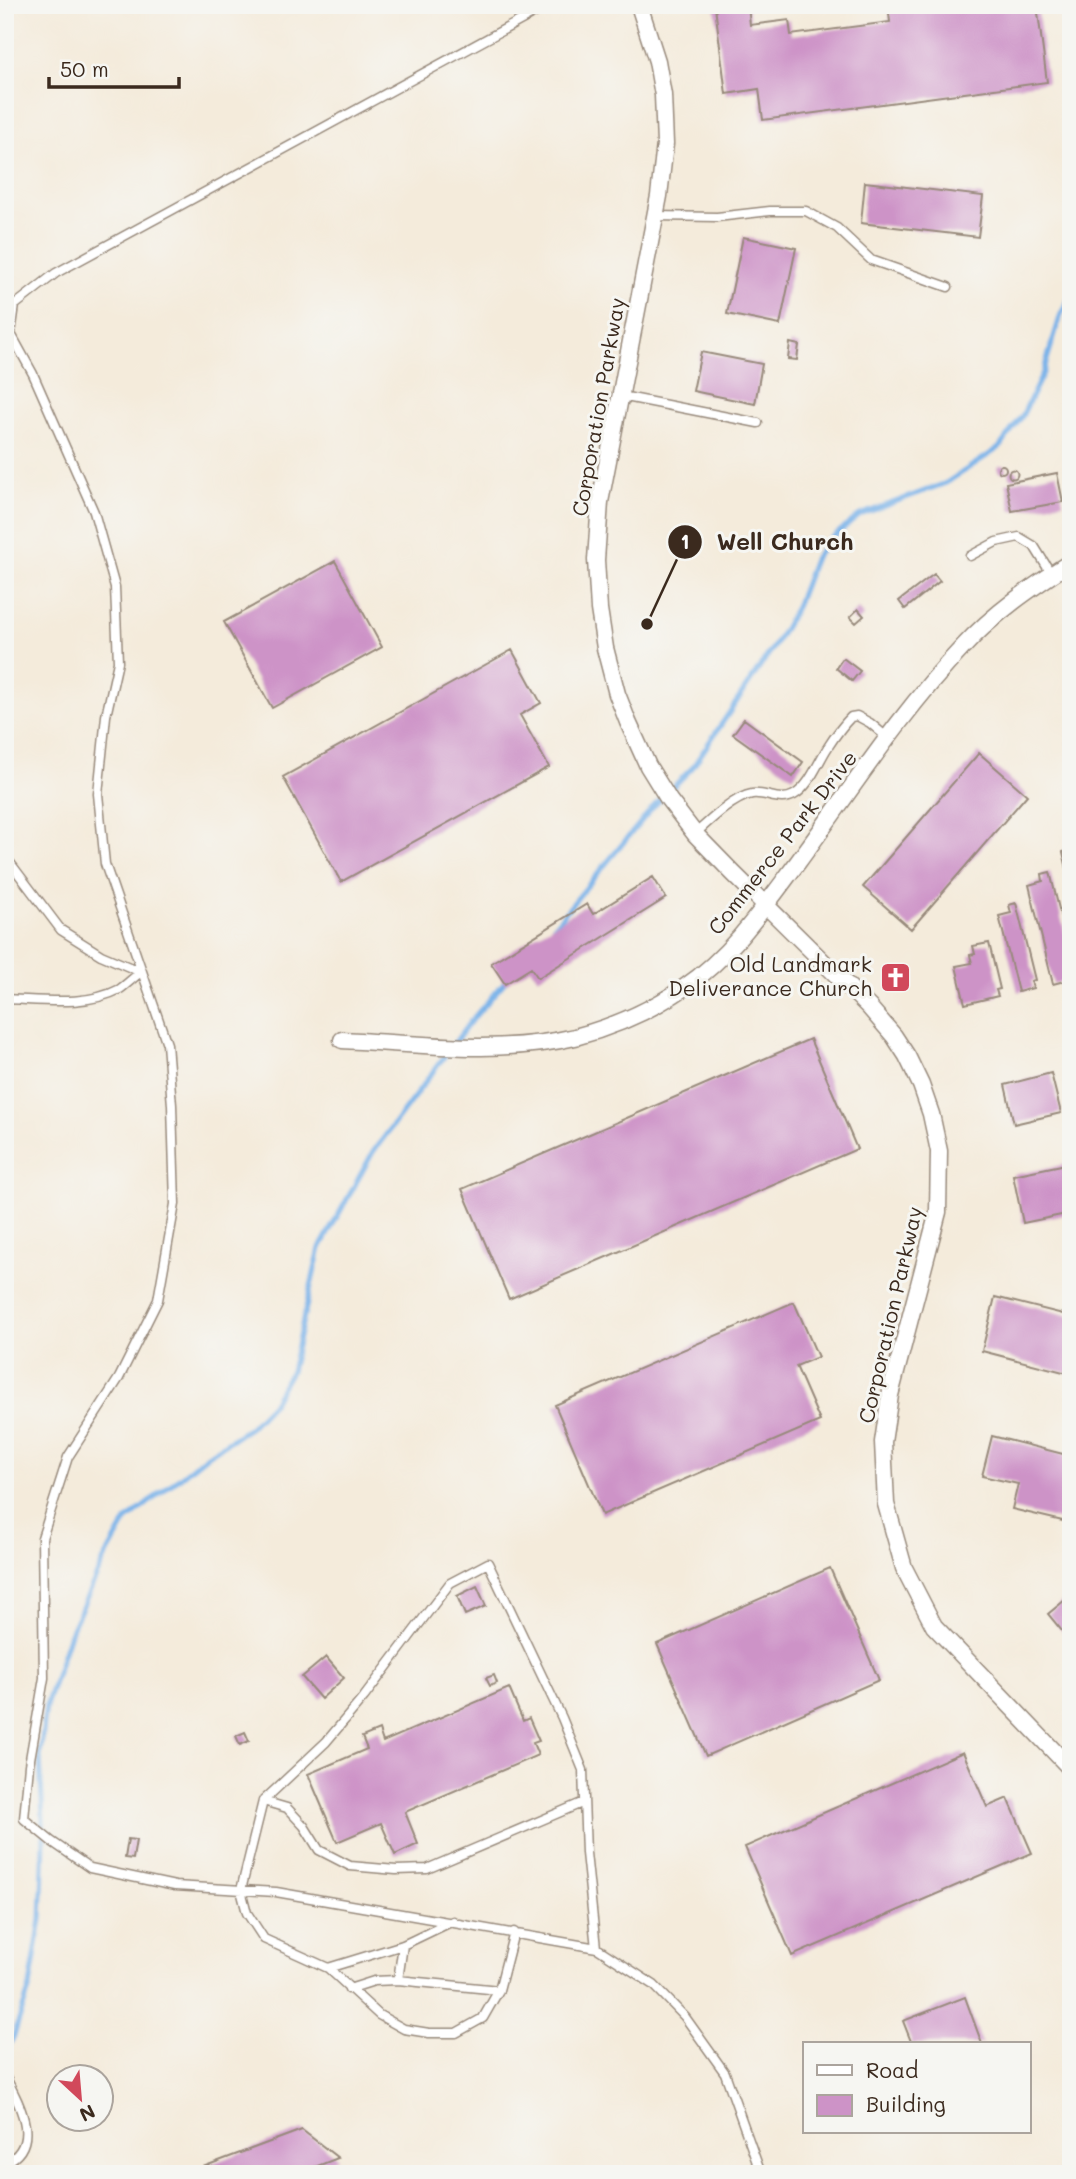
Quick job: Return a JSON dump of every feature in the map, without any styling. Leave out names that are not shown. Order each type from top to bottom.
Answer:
[{"type":"street","name":"Corporation Parkway","points":[[639,5],[657,61],[663,95],[665,144],[655,216],[600,502],[596,560],[599,609],[617,694],[648,766],[695,834],[827,963],[894,1036],[907,1056],[931,1114],[939,1151],[938,1212],[890,1395],[883,1442],[886,1504],[904,1568],[934,1626],[1071,1769]]},
{"type":"street","name":"Commerce Park Drive","points":[[342,1040],[475,1046],[523,1045],[574,1037],[612,1025],[653,1006],[686,986],[726,952],[766,905],[889,739],[962,648],[992,619],[1071,562]]},
{"type":"lane","points":[[549,5],[56,273],[15,305],[11,334],[33,374],[94,512],[115,587],[118,662],[106,716],[98,794],[105,864],[167,1044],[175,1204],[158,1300],[118,1378],[68,1457],[42,1538],[44,1678],[29,1765],[24,1819],[90,1868],[174,1886],[276,1892],[596,1948],[654,1985],[685,2017],[724,2073],[761,2174]]},
{"type":"lane","points":[[655,216],[717,217],[770,211],[806,211],[837,229],[871,260],[948,287]]},
{"type":"lane","points":[[621,396],[758,423]]},
{"type":"lane","points":[[970,556],[996,542],[1019,537],[1034,546],[1052,575]]},
{"type":"lane","points":[[695,834],[740,798],[755,793],[775,798],[797,794],[835,736],[851,717],[857,716],[870,723],[889,739]]},
{"type":"lane","points":[[5,856],[61,930],[101,955],[141,972]]},
{"type":"lane","points":[[5,999],[66,1001],[102,996],[121,988],[141,972]]},
{"type":"lane","points":[[514,1932],[499,1990],[483,2018],[456,2033],[429,2033],[404,2029],[379,2015],[328,1968],[264,1939],[247,1913],[241,1890],[263,1801],[326,1741],[364,1697],[450,1583],[488,1563],[562,1718],[583,1770],[586,1853],[596,1948]]},
{"type":"lane","points":[[263,1801],[287,1808],[304,1826],[318,1850],[350,1866],[396,1870],[427,1869],[584,1802]]},
{"type":"lane","points":[[328,1968],[402,1945],[453,1921]]},
{"type":"lane","points":[[398,1980],[402,1945]]},
{"type":"lane","points":[[349,1989],[373,1981],[398,1980],[499,1990]]},
{"type":"lane","points":[[5,2076],[27,2130],[20,2152],[5,2163]]},
{"type":"building","points":[[748,5],[750,25],[789,20],[791,35],[890,22],[888,5],[1037,5],[1047,82],[763,120],[759,89],[726,94],[715,7]]},
{"type":"building","points":[[865,182],[983,196],[978,237],[861,223]]},
{"type":"building","points":[[743,237],[796,248],[780,325],[727,314]]},
{"type":"building","points":[[790,343],[799,345],[797,360],[788,359]]},
{"type":"building","points":[[701,352],[762,364],[755,404],[693,391]]},
{"type":"building","points":[[1002,465],[1006,469],[1002,473],[998,469]]},
{"type":"building","points":[[1013,469],[1018,474],[1013,479],[1008,474]]},
{"type":"building","points":[[1057,473],[1063,502],[1012,511],[1006,483]]},
{"type":"building","points":[[335,561],[382,647],[272,708],[224,622]]},
{"type":"building","points":[[934,574],[940,581],[905,609],[899,601]]},
{"type":"building","points":[[858,609],[864,616],[856,623],[850,617]]},
{"type":"building","points":[[512,650],[541,703],[520,715],[549,767],[341,882],[283,777]]},
{"type":"building","points":[[843,658],[860,671],[852,681],[836,668]]},
{"type":"building","points":[[744,719],[803,762],[793,777],[733,734]]},
{"type":"building","points":[[979,753],[1027,795],[911,929],[863,887]]},
{"type":"building","points":[[1071,850],[1071,881],[1070,881],[1063,852]]},
{"type":"building","points":[[1050,872],[1071,958],[1068,980],[1053,984],[1029,885],[1043,881],[1042,874]]},
{"type":"building","points":[[653,877],[666,898],[538,978],[531,968],[505,984],[491,963],[587,904],[593,914]]},
{"type":"building","points":[[1016,903],[1035,980],[1031,981],[1033,988],[1018,992],[999,916],[1011,913],[1009,905]]},
{"type":"building","points":[[989,943],[1000,989],[996,990],[998,996],[965,1004],[956,966],[972,963],[970,955],[975,954],[973,946]]},
{"type":"building","points":[[810,1039],[857,1149],[509,1299],[462,1189]]},
{"type":"building","points":[[1051,1073],[1061,1113],[1014,1124],[1005,1085]]},
{"type":"building","points":[[1071,1163],[1071,1213],[1023,1223],[1013,1175]]},
{"type":"building","points":[[995,1297],[1071,1316],[1071,1374],[982,1351]]},
{"type":"building","points":[[794,1302],[818,1357],[796,1366],[820,1421],[602,1515],[555,1405]]},
{"type":"building","points":[[992,1436],[1071,1456],[1071,1523],[1012,1509],[1018,1484],[982,1476]]},
{"type":"building","points":[[830,1568],[879,1680],[706,1756],[657,1644]]},
{"type":"building","points":[[477,1586],[486,1606],[465,1615],[457,1596]]},
{"type":"building","points":[[1071,1595],[1071,1642],[1048,1614]]},
{"type":"building","points":[[326,1657],[344,1678],[321,1699],[302,1677]]},
{"type":"building","points":[[494,1675],[497,1683],[490,1686],[486,1678]]},
{"type":"building","points":[[509,1688],[523,1721],[529,1718],[539,1741],[533,1743],[538,1755],[405,1812],[418,1844],[395,1855],[381,1823],[337,1842],[308,1774],[367,1749],[362,1737],[379,1730],[383,1742]]},
{"type":"building","points":[[245,1732],[249,1741],[240,1745],[236,1736]]},
{"type":"building","points":[[963,1752],[987,1807],[1008,1798],[1032,1853],[792,1956],[745,1847]]},
{"type":"building","points":[[128,1839],[136,1840],[133,1859],[125,1858]]},
{"type":"building","points":[[965,1997],[981,2042],[911,2042],[903,2021]]},
{"type":"building","points":[[302,2130],[338,2158],[297,2174],[184,2174]]},
{"type":"waterway","points":[[554,926],[654,806],[692,768],[776,643],[796,607],[815,557],[828,541],[860,515],[946,483],[999,448],[1022,416],[1043,373],[1061,314],[1071,295]]},
{"type":"waterway","points":[[5,2052],[13,2038],[30,1987],[41,1919],[44,1842],[40,1756],[46,1706],[70,1633],[104,1560],[126,1521],[206,1456],[249,1428],[272,1404],[291,1371],[320,1248],[373,1152],[470,1022],[508,978]]},
{"type":"place","name":"Well Church","points":[[647,624]]},
{"type":"place","name":"Old Landmark Deliverance Church","points":[[895,977]]}]
